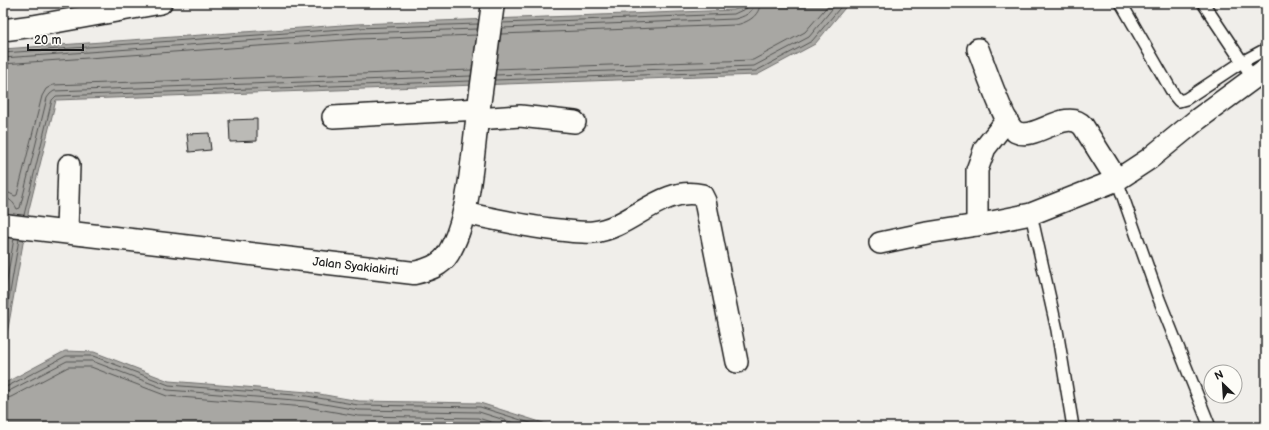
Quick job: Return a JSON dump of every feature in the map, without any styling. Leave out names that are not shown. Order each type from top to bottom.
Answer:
[{"type":"street","points":[[3,30],[33,26],[84,9],[161,3]]},
{"type":"street","name":"Jalan Syakiakirti","points":[[3,225],[60,230],[414,273],[426,270],[443,260],[448,254],[459,230],[464,213],[472,166],[493,5]]},
{"type":"street","points":[[978,49],[1006,120],[1016,132],[1024,134],[1069,120],[1077,121],[1083,126],[1117,180]]},
{"type":"street","points":[[880,243],[926,232],[977,225],[1031,214],[1117,180],[1149,159],[1254,70]]},
{"type":"street","points":[[333,117],[479,108],[520,116],[575,122]]},
{"type":"street","points":[[977,225],[977,170],[985,148],[1006,120]]},
{"type":"street","points":[[60,230],[69,165]]},
{"type":"street","points":[[464,213],[540,228],[574,232],[593,232],[624,222],[672,195],[702,195],[705,201],[737,362]]},
{"type":"lane","points":[[1121,3],[1174,95],[1179,101],[1254,70],[1266,49]]},
{"type":"lane","points":[[1203,3],[1254,70]]},
{"type":"lane","points":[[1117,180],[1158,299],[1210,427]]},
{"type":"lane","points":[[1031,214],[1057,330],[1073,427]]},
{"type":"water","points":[[749,3],[849,3],[815,44],[757,75],[56,100],[29,209],[3,357],[3,239],[7,210],[3,206],[3,49],[357,24],[734,10]]},
{"type":"water","points":[[65,351],[94,352],[169,381],[308,392],[359,401],[480,403],[556,427],[3,427],[3,384]]},
{"type":"building","points":[[257,119],[257,141],[230,142],[229,120]]},
{"type":"building","points":[[209,133],[211,150],[189,152],[187,134]]}]
